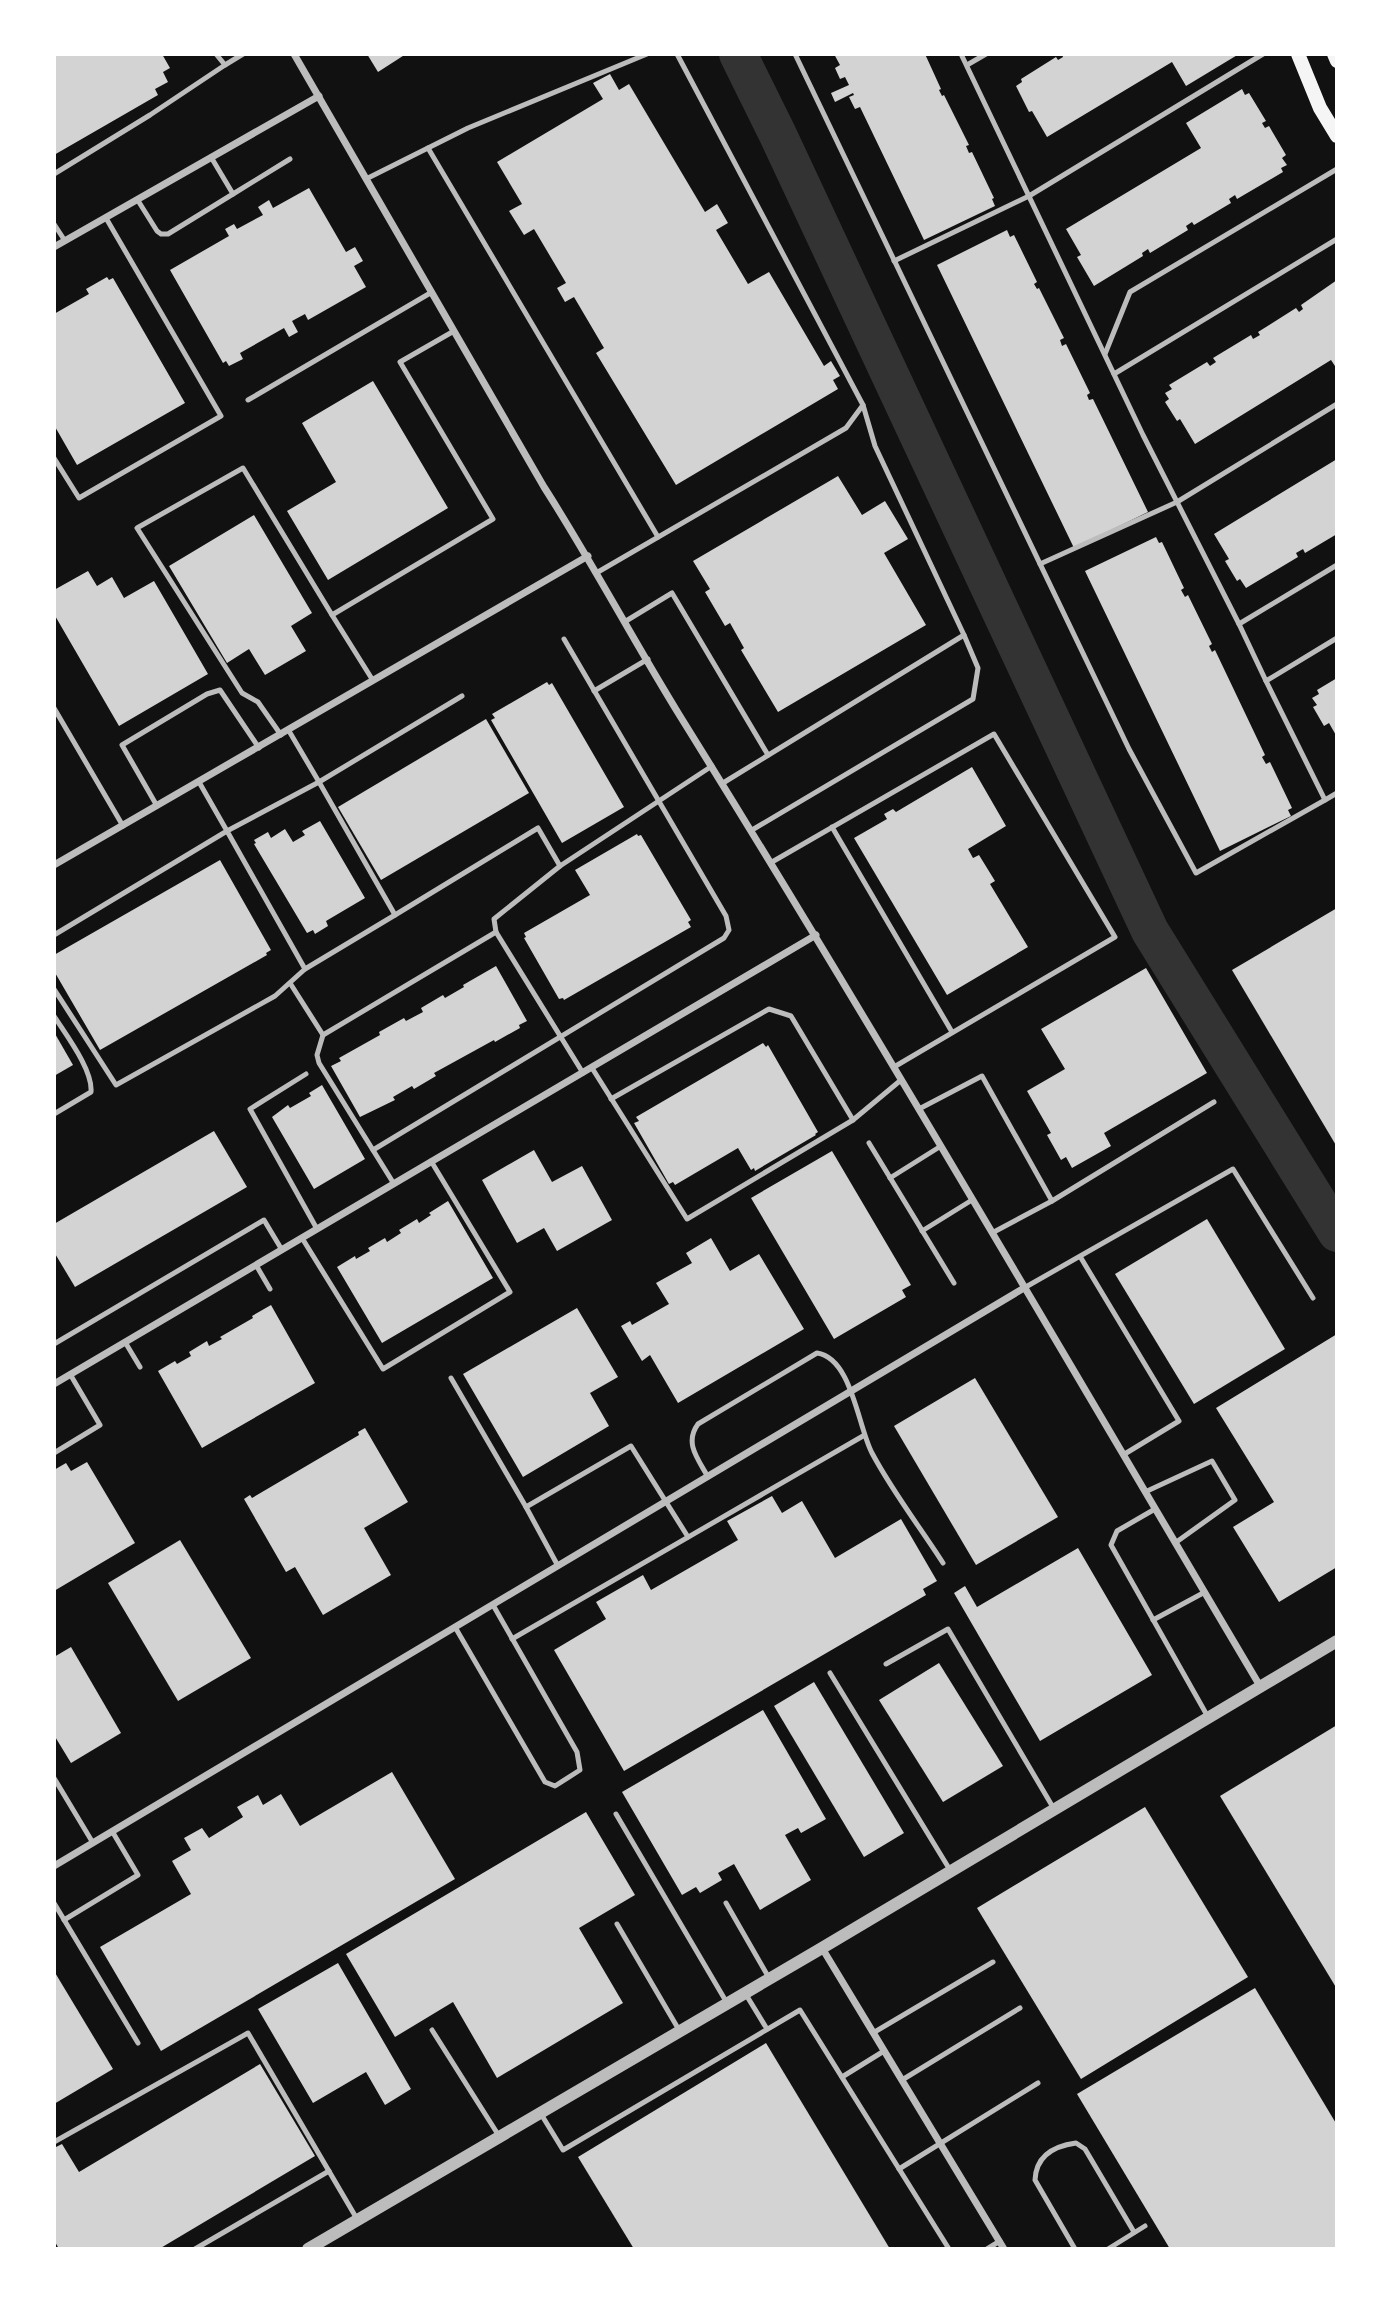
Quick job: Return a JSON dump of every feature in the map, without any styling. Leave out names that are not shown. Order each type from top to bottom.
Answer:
[{"type":"main road","points":[[1298,54],[1320,108],[1337,135]]},
{"type":"main road","points":[[1334,54],[1337,61]]},
{"type":"street","points":[[294,54],[544,487],[816,935],[1260,1686]]},
{"type":"street","points":[[54,247],[319,96]]},
{"type":"street","points":[[54,865],[588,556]]},
{"type":"street","points":[[54,1384],[816,935]]},
{"type":"street","points":[[54,1866],[1024,1289]]},
{"type":"street","points":[[308,2249],[822,1948],[1337,1641]]},
{"type":"street","points":[[822,1948],[1004,2249]]},
{"type":"lane","points":[[216,54],[225,65]]},
{"type":"lane","points":[[54,174],[150,116],[243,54]]},
{"type":"lane","points":[[366,179],[468,128],[647,54]]},
{"type":"lane","points":[[677,54],[863,405],[875,446],[978,668],[973,699],[752,830]]},
{"type":"lane","points":[[795,54],[1129,749],[1196,873],[1337,793]]},
{"type":"lane","points":[[961,54],[1114,374],[1325,800]]},
{"type":"lane","points":[[967,65],[986,54]]},
{"type":"lane","points":[[894,261],[1029,196],[1262,54]]},
{"type":"lane","points":[[428,148],[658,537]]},
{"type":"lane","points":[[211,157],[233,194]]},
{"type":"lane","points":[[138,199],[161,234],[168,234],[290,159]]},
{"type":"lane","points":[[1105,354],[1130,292],[1337,169]]},
{"type":"lane","points":[[54,458],[79,498],[221,416],[106,218]]},
{"type":"lane","points":[[54,224],[65,241]]},
{"type":"lane","points":[[1114,374],[1337,239]]},
{"type":"lane","points":[[248,400],[432,292]]},
{"type":"lane","points":[[332,615],[493,519],[400,362],[454,331]]},
{"type":"lane","points":[[1040,564],[1177,502],[1337,404]]},
{"type":"lane","points":[[598,572],[846,428],[863,405]]},
{"type":"lane","points":[[281,735],[258,702],[242,693],[137,528],[243,467],[372,679]]},
{"type":"lane","points":[[1239,624],[1337,565]]},
{"type":"lane","points":[[626,621],[672,593],[768,755]]},
{"type":"lane","points":[[723,783],[964,635]]},
{"type":"lane","points":[[1266,681],[1337,638]]},
{"type":"lane","points":[[373,1150],[724,938],[729,930],[726,916],[564,639]]},
{"type":"lane","points":[[594,691],[648,659]]},
{"type":"lane","points":[[157,806],[122,746],[207,694],[220,690],[259,748]]},
{"type":"lane","points":[[54,935],[227,831],[318,782],[462,696]]},
{"type":"lane","points":[[54,708],[123,825]]},
{"type":"lane","points":[[289,731],[395,915]]},
{"type":"lane","points":[[772,862],[994,734],[1115,937],[894,1067]]},
{"type":"lane","points":[[583,1073],[496,932],[494,919],[560,866],[712,765]]},
{"type":"lane","points":[[199,782],[305,969]]},
{"type":"lane","points":[[54,989],[116,1085],[275,996],[305,969],[538,828],[560,866]]},
{"type":"lane","points":[[832,828],[952,1032]]},
{"type":"lane","points":[[394,1184],[319,1063],[317,1055],[323,1035],[496,932]]},
{"type":"lane","points":[[290,983],[323,1035]]},
{"type":"lane","points":[[611,1100],[769,1009],[791,1016],[853,1120]]},
{"type":"lane","points":[[54,1016],[88,1074],[91,1084],[91,1092],[54,1114]]},
{"type":"lane","points":[[592,1068],[687,1219],[853,1120],[901,1080]]},
{"type":"lane","points":[[306,1074],[250,1109],[317,1229]]},
{"type":"lane","points":[[919,1109],[982,1076],[1052,1200]]},
{"type":"lane","points":[[992,1233],[1214,1102]]},
{"type":"lane","points":[[869,1143],[954,1283]]},
{"type":"lane","points":[[890,1178],[941,1146]]},
{"type":"lane","points":[[302,1238],[383,1369],[510,1292],[431,1161]]},
{"type":"lane","points":[[1024,1289],[1233,1170],[1313,1298]]},
{"type":"lane","points":[[922,1231],[972,1200]]},
{"type":"lane","points":[[54,1344],[264,1220],[282,1250]]},
{"type":"lane","points":[[1081,1258],[1180,1421],[1123,1455]]},
{"type":"lane","points":[[256,1265],[270,1289]]},
{"type":"lane","points":[[125,1342],[140,1367]]},
{"type":"lane","points":[[708,1477],[691,1445],[691,1436],[702,1420],[817,1353],[823,1353],[836,1363],[852,1391],[863,1436],[873,1456],[943,1563]]},
{"type":"lane","points":[[54,1453],[100,1425],[70,1374]]},
{"type":"lane","points":[[451,1378],[558,1566]]},
{"type":"lane","points":[[512,1639],[863,1436]]},
{"type":"lane","points":[[526,1507],[631,1446],[688,1537]]},
{"type":"lane","points":[[1145,1492],[1212,1461],[1230,1490],[1235,1500],[1175,1543]]},
{"type":"lane","points":[[1155,1509],[1117,1531],[1111,1545],[1208,1717]]},
{"type":"lane","points":[[1153,1620],[1205,1592]]},
{"type":"lane","points":[[455,1627],[545,1782],[555,1786],[580,1770],[577,1752],[493,1605]]},
{"type":"lane","points":[[886,1664],[948,1629],[1054,1809]]},
{"type":"lane","points":[[830,1673],[950,1870]]},
{"type":"lane","points":[[54,1778],[93,1843]]},
{"type":"lane","points":[[616,1814],[727,2003]]},
{"type":"lane","points":[[64,1920],[138,1875],[112,1831]]},
{"type":"lane","points":[[54,1903],[138,2043]]},
{"type":"lane","points":[[726,1903],[769,1978]]},
{"type":"lane","points":[[617,1924],[679,2031]]},
{"type":"lane","points":[[873,2033],[993,1962]]},
{"type":"lane","points":[[744,1993],[767,2029]]},
{"type":"lane","points":[[902,2080],[1020,2008]]},
{"type":"lane","points":[[539,2112],[563,2150],[800,2010],[949,2249]]},
{"type":"lane","points":[[432,2030],[499,2136]]},
{"type":"lane","points":[[54,2141],[248,2034],[357,2219]]},
{"type":"lane","points":[[842,2077],[884,2051]]},
{"type":"lane","points":[[899,2168],[1038,2083]]},
{"type":"lane","points":[[1075,2249],[1035,2180],[1035,2169],[1045,2154],[1061,2145],[1076,2143],[1085,2149],[1134,2232]]},
{"type":"lane","points":[[195,2249],[329,2171]]},
{"type":"lane","points":[[1108,2249],[1145,2226]]},
{"type":"lane","points":[[987,2249],[1000,2241]]},
{"type":"shaded area","points":[[732,54],[743,54],[778,135]]},
{"type":"building","points":[[54,54],[162,54],[170,68],[163,72],[168,82],[155,89],[158,95],[54,155]]},
{"type":"building","points":[[367,54],[406,54],[378,72]]},
{"type":"building","points":[[834,54],[925,54],[941,89],[939,90],[969,145],[966,146],[969,153],[972,152],[994,198],[992,199],[995,206],[924,240],[860,107],[855,109],[849,97],[854,95],[853,93],[835,102],[831,93],[849,85],[845,77],[840,79],[835,68],[840,65]]},
{"type":"building","points":[[1062,54],[1239,54],[1186,86],[1172,62],[1047,137],[1032,111],[1029,112],[1016,86],[1022,82],[1021,79],[1056,57],[1058,60],[1063,57]]},
{"type":"building","points":[[610,74],[619,90],[629,84],[705,212],[717,204],[728,223],[716,230],[748,284],[769,272],[824,366],[831,361],[840,376],[833,380],[838,389],[676,485],[596,353],[604,348],[574,297],[565,302],[557,288],[566,283],[534,229],[524,235],[509,211],[522,204],[497,162],[603,99],[593,83]]},
{"type":"building","points":[[1242,89],[1245,95],[1249,93],[1266,121],[1262,123],[1265,128],[1269,126],[1286,155],[1282,158],[1287,165],[1281,168],[1283,172],[1237,199],[1235,195],[1229,199],[1231,203],[1194,225],[1192,222],[1186,226],[1188,230],[1150,253],[1148,249],[1142,253],[1143,256],[1094,286],[1077,257],[1081,255],[1066,229],[1201,148],[1186,123]]},
{"type":"building","points":[[309,188],[346,252],[355,247],[363,261],[354,266],[366,287],[308,320],[305,314],[292,321],[298,332],[289,337],[284,328],[240,353],[243,359],[229,366],[226,361],[223,363],[170,270],[229,236],[225,229],[234,224],[237,229],[263,215],[258,207],[269,200],[273,208]]},
{"type":"building","points":[[1007,230],[1010,237],[1014,235],[1037,282],[1034,284],[1039,288],[1064,338],[1060,340],[1062,346],[1066,344],[1090,393],[1087,395],[1089,400],[1093,399],[1148,512],[1074,548],[937,265]]},
{"type":"building","points":[[107,277],[109,280],[113,278],[185,403],[77,465],[54,425],[54,314],[89,294],[86,289]]},
{"type":"building","points":[[1337,280],[1337,369],[1331,360],[1195,444],[1180,419],[1177,421],[1165,402],[1169,399],[1165,393],[1172,389],[1169,385],[1207,362],[1210,366],[1216,362],[1213,358],[1251,335],[1253,339],[1260,335],[1258,332],[1296,308],[1299,312],[1303,309],[1301,305]]},
{"type":"building","points":[[373,381],[448,508],[328,580],[287,511],[336,482],[302,423]]},
{"type":"building","points":[[1337,459],[1337,534],[1305,553],[1303,549],[1296,553],[1298,557],[1246,588],[1240,579],[1237,581],[1225,561],[1229,559],[1214,534]]},
{"type":"building","points":[[838,476],[862,515],[885,501],[908,539],[884,553],[926,625],[778,712],[741,650],[744,648],[730,623],[725,626],[705,592],[710,589],[693,561]]},
{"type":"building","points":[[254,515],[312,613],[291,626],[306,651],[265,675],[249,649],[227,663],[169,566]]},
{"type":"building","points":[[1156,537],[1159,543],[1162,542],[1184,588],[1181,590],[1185,597],[1188,595],[1212,644],[1209,646],[1212,652],[1215,650],[1265,755],[1262,757],[1266,764],[1270,762],[1292,808],[1288,810],[1291,816],[1220,851],[1085,571]]},
{"type":"building","points":[[88,571],[97,586],[112,577],[124,598],[154,581],[208,674],[119,726],[54,614],[54,590]]},
{"type":"building","points":[[1337,678],[1337,737],[1329,723],[1324,726],[1313,707],[1317,705],[1312,698],[1319,694],[1317,690]]},
{"type":"building","points":[[547,682],[549,685],[552,683],[624,807],[562,843],[491,720],[495,718],[492,714]]},
{"type":"building","points":[[486,719],[529,793],[381,880],[338,807]]},
{"type":"building","points":[[972,767],[1006,826],[968,849],[973,858],[979,855],[995,881],[990,884],[1028,947],[947,995],[854,838],[887,819],[884,814],[893,809],[896,812]]},
{"type":"building","points":[[320,821],[365,898],[326,921],[328,926],[315,934],[313,930],[307,933],[254,840],[268,832],[271,838],[285,829],[293,842],[305,835],[302,831]]},
{"type":"building","points":[[637,834],[641,835],[691,920],[688,922],[691,927],[564,1000],[559,999],[524,938],[524,933],[590,895],[575,870]]},
{"type":"building","points":[[220,860],[271,950],[267,955],[100,1050],[54,971],[54,955]]},
{"type":"building","points":[[1337,908],[1337,1147],[1232,970]]},
{"type":"building","points":[[496,966],[527,1021],[495,1042],[494,1040],[434,1073],[436,1076],[414,1089],[412,1086],[393,1097],[395,1100],[360,1117],[331,1066],[341,1061],[339,1058],[380,1035],[379,1032],[404,1018],[406,1021],[423,1012],[421,1008],[443,995],[445,998]]},
{"type":"building","points":[[1146,968],[1207,1073],[1104,1133],[1111,1146],[1072,1168],[1066,1157],[1061,1160],[1047,1135],[1051,1133],[1027,1091],[1065,1069],[1041,1029]]},
{"type":"building","points":[[54,1032],[73,1065],[54,1076]]},
{"type":"building","points":[[763,1043],[766,1047],[768,1045],[818,1132],[816,1135],[755,1171],[754,1168],[751,1170],[738,1148],[675,1185],[673,1182],[669,1184],[634,1123],[639,1121],[636,1117]]},
{"type":"building","points":[[322,1085],[365,1159],[314,1189],[272,1117],[288,1105],[290,1108],[311,1096],[309,1093]]},
{"type":"building","points":[[214,1131],[247,1187],[75,1287],[54,1252],[54,1224]]},
{"type":"building","points":[[534,1150],[552,1182],[582,1166],[612,1220],[557,1251],[544,1228],[517,1243],[482,1180]]},
{"type":"building","points":[[832,1151],[911,1285],[902,1290],[906,1297],[834,1339],[751,1198]]},
{"type":"building","points":[[448,1201],[493,1278],[382,1343],[337,1267],[370,1251],[368,1248],[385,1238],[387,1242],[401,1233],[399,1230],[417,1219],[419,1223]]},
{"type":"building","points":[[1207,1219],[1285,1349],[1194,1404],[1115,1274]]},
{"type":"building","points":[[711,1238],[730,1271],[759,1254],[804,1329],[678,1403],[650,1355],[642,1361],[621,1326],[630,1321],[632,1325],[669,1304],[656,1283],[692,1263],[686,1253]]},
{"type":"building","points":[[271,1305],[315,1383],[202,1448],[158,1371],[191,1356],[189,1352],[207,1341],[209,1346],[222,1339],[220,1337]]},
{"type":"building","points":[[577,1308],[618,1377],[590,1393],[609,1426],[523,1477],[463,1374]]},
{"type":"building","points":[[1337,1334],[1337,1567],[1279,1602],[1233,1527],[1274,1502],[1216,1408]]},
{"type":"building","points":[[975,1378],[1058,1517],[976,1565],[894,1426]]},
{"type":"building","points":[[365,1428],[408,1502],[364,1528],[391,1575],[323,1615],[295,1567],[286,1572],[244,1499],[250,1495],[252,1498],[359,1435],[358,1432]]},
{"type":"building","points":[[87,1462],[135,1543],[54,1591],[54,1470],[66,1463],[71,1471]]},
{"type":"building","points":[[772,1496],[782,1513],[802,1501],[835,1558],[901,1519],[937,1581],[923,1589],[926,1595],[624,1771],[554,1650],[606,1619],[596,1602],[643,1575],[651,1590],[738,1540],[727,1521]]},
{"type":"building","points":[[180,1540],[251,1658],[178,1701],[108,1583]]},
{"type":"building","points":[[1078,1548],[1152,1675],[1040,1741],[954,1593],[965,1586],[977,1607]]},
{"type":"building","points":[[71,1647],[121,1733],[71,1763],[54,1735],[54,1657]]},
{"type":"building","points":[[939,1663],[1003,1766],[943,1802],[879,1700]]},
{"type":"building","points":[[814,1682],[904,1833],[864,1857],[774,1706]]},
{"type":"building","points":[[763,1710],[826,1819],[801,1833],[798,1828],[785,1835],[811,1880],[760,1910],[734,1864],[718,1873],[722,1880],[700,1893],[696,1887],[682,1895],[622,1792]]},
{"type":"building","points":[[1337,1725],[1337,1989],[1220,1796]]},
{"type":"building","points":[[392,1772],[455,1879],[161,2051],[100,1947],[191,1894],[172,1861],[191,1850],[184,1838],[202,1828],[209,1838],[243,1817],[237,1807],[258,1795],[263,1805],[281,1794],[300,1826]]},
{"type":"building","points":[[1145,1807],[1248,1977],[1081,2079],[977,1908]]},
{"type":"building","points":[[586,1812],[635,1895],[579,1928],[623,2003],[497,2078],[453,2002],[395,2037],[346,1954]]},
{"type":"building","points":[[338,1963],[411,2089],[385,2105],[366,2072],[313,2103],[258,2009]]},
{"type":"building","points":[[54,1971],[113,2069],[54,2104]]},
{"type":"building","points":[[1255,1988],[1337,2125],[1337,2249],[1170,2249],[1077,2094]]},
{"type":"building","points":[[766,2043],[890,2249],[634,2249],[578,2157]]},
{"type":"building","points":[[260,2064],[315,2156],[159,2249],[59,2249],[54,2240],[54,2148],[62,2144],[79,2172]]},
{"type":"waterway","points":[[738,54],[1150,931],[1337,1233]]}]
